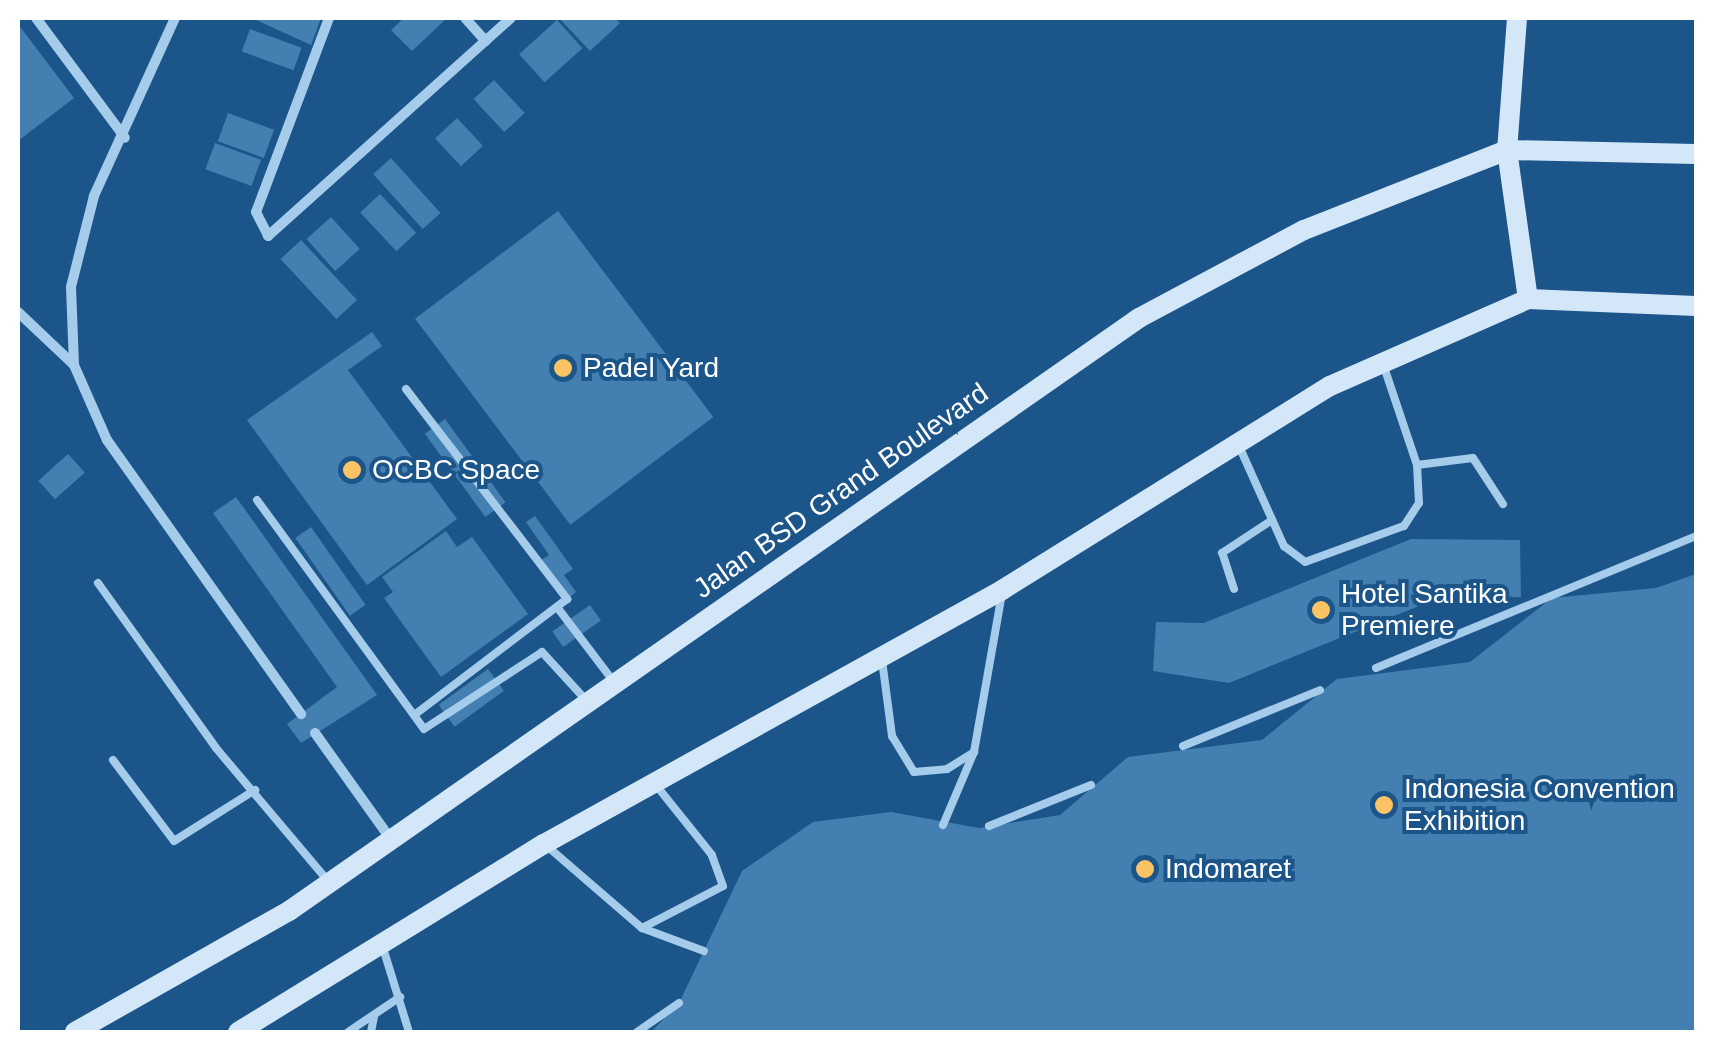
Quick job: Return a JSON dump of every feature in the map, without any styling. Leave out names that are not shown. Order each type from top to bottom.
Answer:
[{"type":"main road","points":[[1517,18],[1506,150],[1528,299]]},
{"type":"main road","name":"Jalan BSD Grand Boulevard","points":[[74,1032],[329,882],[1138,318],[1304,230],[1506,150],[1696,154]]},
{"type":"main road","points":[[240,1032],[544,844],[882,660],[1002,590],[1237,442],[1382,360],[1528,299],[1696,306]]},
{"type":"street","points":[[36,18],[126,138]]},
{"type":"street","points":[[74,366],[75,261],[94,196],[126,138],[175,18]]},
{"type":"street","points":[[329,18],[256,212],[268,236],[512,18]]},
{"type":"street","points":[[465,18],[486,40]]},
{"type":"street","points":[[18,312],[74,366],[107,440],[301,714]]},
{"type":"street","points":[[315,733],[390,838]]},
{"type":"lane","points":[[1237,442],[1284,546],[1315,563],[1413,519],[1417,465],[1382,360]]},
{"type":"lane","points":[[406,389],[566,599],[414,715]]},
{"type":"lane","points":[[1417,465],[1473,458],[1502,504]]},
{"type":"lane","points":[[257,500],[424,729],[542,652],[586,701]]},
{"type":"lane","points":[[1234,589],[1222,554],[1272,520]]},
{"type":"lane","points":[[1376,668],[1696,536]]},
{"type":"lane","points":[[98,583],[329,882]]},
{"type":"lane","points":[[943,825],[974,752],[1002,590]]},
{"type":"lane","points":[[557,607],[614,682]]},
{"type":"lane","points":[[882,660],[892,736],[914,772],[947,769],[974,752]]},
{"type":"lane","points":[[1183,746],[1320,690]]},
{"type":"lane","points":[[113,760],[174,841],[255,790]]},
{"type":"lane","points":[[642,928],[723,886],[712,855],[654,782]]},
{"type":"lane","points":[[989,826],[1091,785]]},
{"type":"lane","points":[[544,844],[642,928],[704,950]]},
{"type":"lane","points":[[382,944],[409,1032]]},
{"type":"lane","points":[[348,1032],[400,997]]},
{"type":"lane","points":[[637,1032],[678,1003]]},
{"type":"lane","points":[[371,1032],[374,1016]]},
{"type":"building","points":[[252,18],[321,18],[311,45]]},
{"type":"building","points":[[404,18],[447,18],[412,51],[391,30]]},
{"type":"building","points":[[559,18],[614,18],[620,23],[590,51]]},
{"type":"building","points":[[557,20],[582,48],[545,82],[519,54]]},
{"type":"building","points":[[18,24],[74,98],[18,141]]},
{"type":"building","points":[[250,29],[302,48],[293,70],[242,52]]},
{"type":"building","points":[[494,80],[525,113],[504,132],[474,99]]},
{"type":"building","points":[[228,113],[274,130],[264,158],[218,141]]},
{"type":"building","points":[[457,118],[483,146],[461,166],[435,138]]},
{"type":"building","points":[[215,143],[261,160],[251,186],[205,169]]},
{"type":"building","points":[[391,158],[441,213],[423,229],[373,174]]},
{"type":"building","points":[[380,194],[416,233],[396,251],[360,212]]},
{"type":"building","name":"Padel Yard","points":[[558,211],[713,417],[570,525],[415,319]]},
{"type":"building","points":[[331,217],[360,249],[335,271],[306,239]]},
{"type":"building","points":[[301,240],[357,300],[336,319],[281,259]]},
{"type":"building","name":"OCBC Space","points":[[372,332],[382,346],[348,370],[457,519],[367,585],[247,420]]},
{"type":"building","points":[[445,419],[506,502],[485,517],[425,434]]},
{"type":"building","points":[[68,454],[85,473],[55,499],[38,481]]},
{"type":"building","points":[[236,497],[377,695],[301,743],[287,724],[337,687],[213,513]]},
{"type":"building","points":[[535,516],[573,569],[564,575],[576,592],[569,598],[541,560],[549,555],[526,522]]},
{"type":"building","points":[[311,527],[365,605],[350,616],[295,538]]},
{"type":"building","points":[[446,531],[457,547],[472,537],[528,614],[441,677],[384,598],[393,592],[382,577]]},
{"type":"building","name":"Hotel Santika Premiere","points":[[1411,539],[1520,540],[1521,597],[1436,599],[1229,683],[1153,671],[1156,622],[1204,623]]},
{"type":"building","name":"Indonesia Convention Exhibition","points":[[1696,574],[1696,1032],[651,1032],[679,1003],[742,871],[813,822],[891,812],[979,828],[1060,815],[1128,757],[1262,740],[1337,679],[1470,662],[1552,598],[1656,588]]},
{"type":"building","points":[[590,605],[601,621],[563,647],[552,631]]},
{"type":"building","points":[[488,669],[504,691],[455,727],[439,705]]},
{"type":"place","name":"Padel Yard","points":[[563,368]]},
{"type":"place","name":"OCBC Space","points":[[352,470]]},
{"type":"place","name":"Hotel Santika Premiere","points":[[1321,610]]},
{"type":"place","name":"Indonesia Convention Exhibition","points":[[1384,805]]},
{"type":"place","name":"Indomaret","points":[[1145,869]]}]
